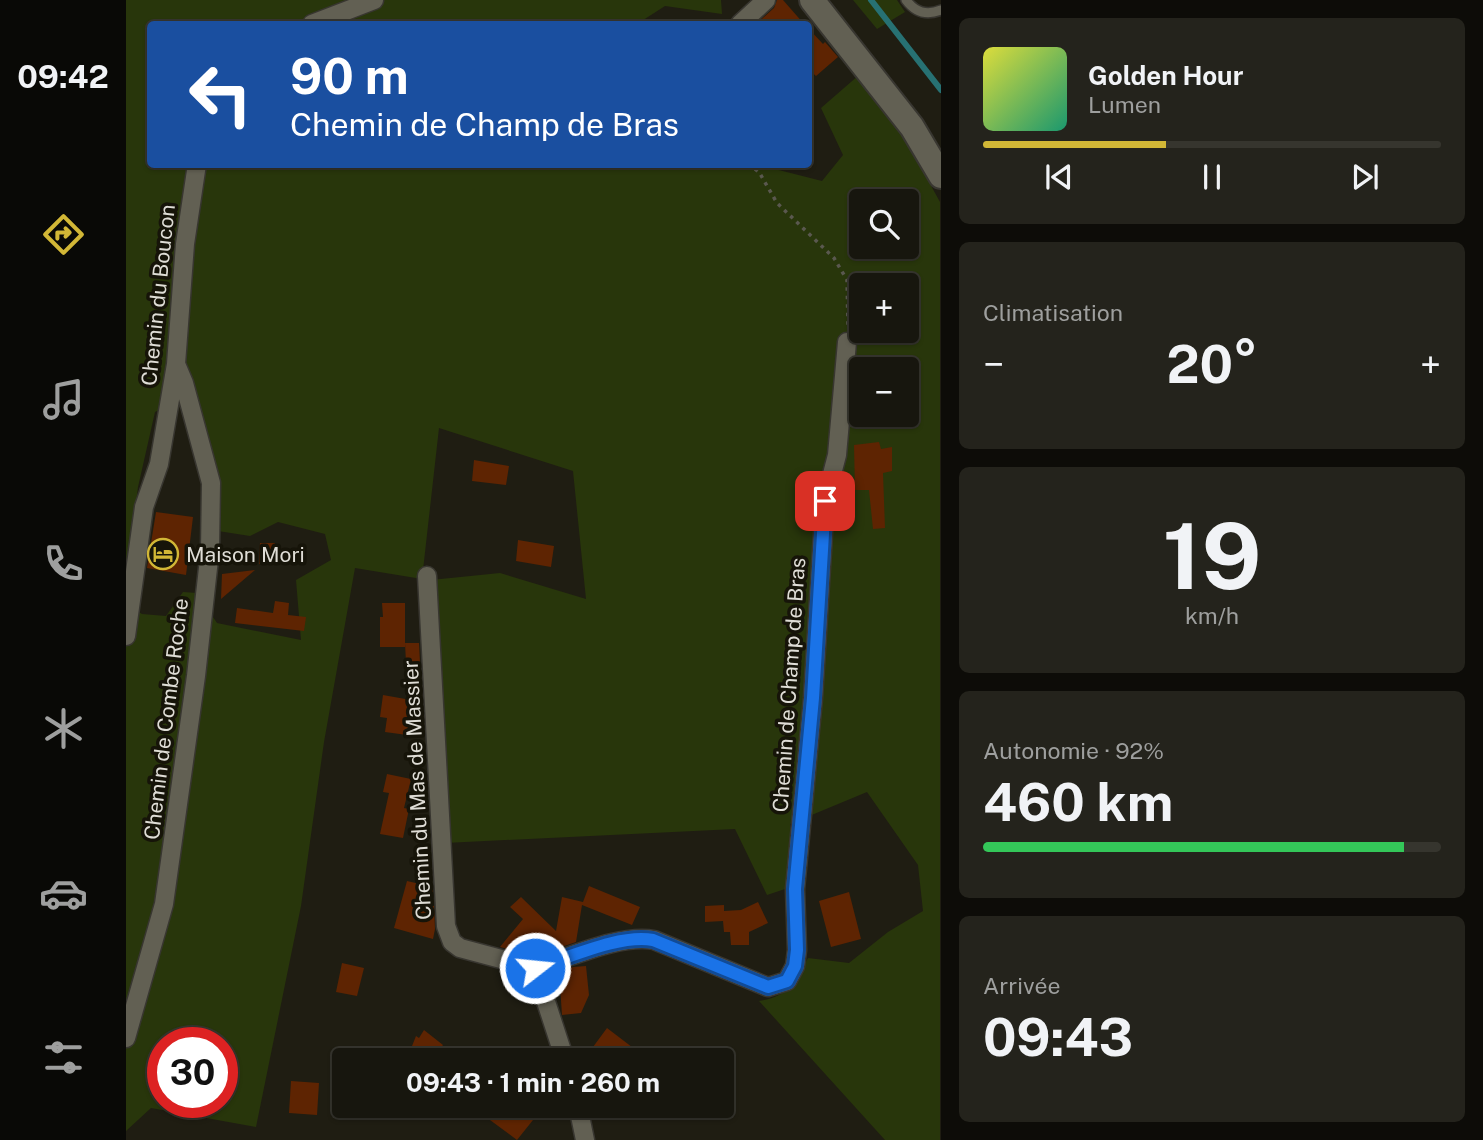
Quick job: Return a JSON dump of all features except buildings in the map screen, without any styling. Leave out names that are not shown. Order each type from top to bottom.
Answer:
[{"type":"street","points":[[320,21],[374,0]]},
{"type":"street","points":[[743,21],[766,0]]},
{"type":"street","points":[[812,0],[929,145],[940,176]]},
{"type":"street","name":"Chemin du Boucon","points":[[126,636],[145,507],[159,464],[176,363],[185,244],[196,168]]},
{"type":"street","name":"Chemin de Champ de Bras","points":[[535,968],[608,945],[642,938],[653,940],[768,987],[787,981],[795,966],[795,889],[813,698],[825,501],[836,455],[847,342]]},
{"type":"street","name":"Chemin de Combe Roche","points":[[126,1038],[164,904],[196,676],[210,550],[211,482],[191,405],[176,363]]},
{"type":"street","name":"Chemin du Mas de Massier","points":[[427,576],[446,926],[452,942],[460,948],[535,968]]},
{"type":"street","points":[[535,968],[561,1048]]},
{"type":"street","points":[[580,1118],[585,1140]]},
{"type":"lane","points":[[906,0],[912,8],[923,13],[940,10]]},
{"type":"path","points":[[753,168],[777,203],[828,250],[847,280],[847,342]]},
{"type":"green space","points":[[126,0],[721,0],[722,14],[665,6],[642,21],[147,21],[147,168],[771,168],[822,181],[843,155],[821,108],[859,75],[896,122],[940,202],[940,1140],[885,1140],[759,1001],[777,996],[790,987],[808,958],[849,963],[888,932],[923,911],[918,865],[867,792],[790,824],[791,887],[767,895],[735,829],[445,843],[431,580],[500,573],[586,599],[573,471],[439,428],[422,579],[355,568],[324,742],[301,906],[256,1127],[206,1118],[238,1118],[238,1027],[147,1027],[147,1112],[126,1131],[126,604],[142,614],[166,616],[183,592],[197,593],[217,623],[301,640],[296,580],[331,560],[325,534],[278,522],[250,536],[218,531],[195,391],[155,412],[138,487],[126,586]]},
{"type":"green space","points":[[853,0],[897,0],[905,12],[877,29]]},
{"type":"waterway","points":[[871,0],[941,90]]},
{"type":"place","name":"Maison Mori","points":[[163,554]]},
{"type":"route","points":[[535,968],[608,945],[642,938],[653,940],[768,987],[787,981],[795,966],[797,950],[795,889],[813,698],[825,501]]}]
